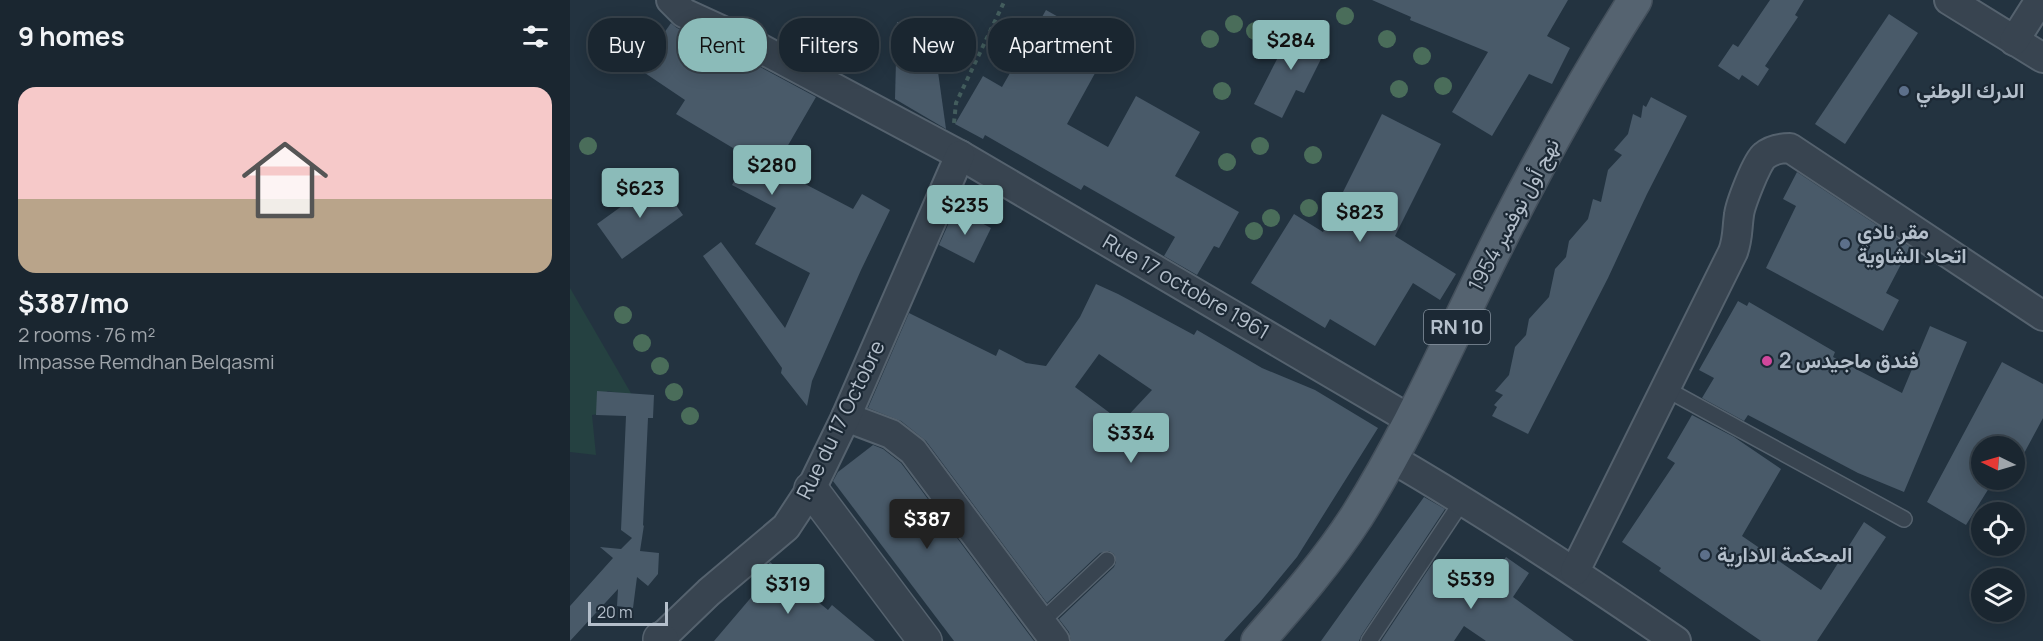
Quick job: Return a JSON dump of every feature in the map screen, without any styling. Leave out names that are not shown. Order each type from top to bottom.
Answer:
[{"type":"main road","name":"نهج أول نوفمبر 1954","points":[[1258,641],[1313,578],[1356,518],[1411,420],[1505,228],[1635,0]]},
{"type":"street","name":"Rue 17 octobre 1961","points":[[671,0],[684,13],[756,46],[956,152],[1411,420]]},
{"type":"street","points":[[1948,0],[2043,58]]},
{"type":"street","points":[[2014,41],[2040,0]]},
{"type":"street","points":[[1575,571],[1733,252],[1741,204],[1762,157],[1781,148],[1791,148],[2043,316]]},
{"type":"street","name":"Rue du 17 Octobre","points":[[660,640],[709,592],[786,527],[811,489],[846,417],[956,152]]},
{"type":"street","points":[[846,417],[891,434],[913,451],[952,506],[1048,631]]},
{"type":"street","points":[[1391,458],[1463,500],[1575,571],[1676,641]]},
{"type":"street","points":[[811,489],[925,641]]},
{"type":"lane","points":[[1666,389],[1904,519]]},
{"type":"lane","points":[[1369,641],[1463,500]]},
{"type":"lane","points":[[1048,631],[1107,560]]},
{"type":"path","points":[[956,152],[956,103],[1005,0]]},
{"type":"green space","points":[[570,288],[632,395],[607,391],[605,413],[592,415],[596,455],[570,452]]},
{"type":"building","points":[[1372,0],[1568,0],[1547,36],[1570,48],[1552,84],[1529,74],[1492,136],[1452,112],[1488,52],[1410,20],[1411,17]]},
{"type":"building","points":[[1770,0],[1804,0],[1795,15],[1798,17],[1765,66],[1769,69],[1758,86],[1742,75],[1739,80],[1718,66],[1733,44],[1738,47]]},
{"type":"building","points":[[1046,10],[1060,18],[1041,18]]},
{"type":"building","points":[[1889,14],[1918,33],[1845,144],[1815,124]]},
{"type":"building","points":[[671,23],[678,28],[678,72],[767,71],[816,97],[776,166],[785,171],[784,173],[853,209],[862,194],[890,210],[812,381],[807,406],[781,373],[782,368],[703,256],[721,242],[785,328],[810,273],[755,244],[776,208],[732,185],[748,157],[676,114],[685,100],[643,72],[666,72],[666,30]]},
{"type":"building","points":[[1294,26],[1329,43],[1304,93],[1296,90],[1282,118],[1254,104]]},
{"type":"building","points":[[896,72],[938,72],[946,129],[895,99]]},
{"type":"building","points":[[1011,72],[1096,72],[1067,124],[1108,147],[1136,96],[1200,132],[1175,176],[1239,212],[1219,248],[1214,246],[1197,275],[1164,256],[1175,237],[1084,185],[1081,190],[985,135],[983,139],[955,124],[983,76],[1002,87]]},
{"type":"building","points":[[1651,97],[1687,116],[1528,434],[1492,416],[1497,407],[1494,405],[1503,395],[1495,391],[1509,375],[1515,347],[1526,335],[1529,319],[1549,297],[1555,269],[1566,257],[1569,241],[1588,219],[1593,199],[1601,202],[1608,170],[1622,155],[1614,150],[1628,134],[1633,114],[1641,118],[1643,105],[1646,107]]},
{"type":"building","points":[[1382,114],[1441,144],[1395,236],[1456,274],[1440,300],[1413,283],[1375,346],[1330,319],[1325,328],[1251,283],[1294,214],[1323,232]]},
{"type":"building","name":"مقر نادي اتحاد الشاوية","points":[[1797,172],[1910,247],[1886,293],[1899,300],[1883,331],[1766,268],[1796,206],[1783,199]]},
{"type":"building","points":[[658,180],[683,215],[622,259],[597,224]]},
{"type":"building","points":[[955,209],[991,228],[974,263],[939,245]]},
{"type":"building","points":[[1096,284],[1194,335],[1197,330],[1262,368],[1315,390],[1378,428],[1297,557],[1224,641],[1071,641],[1069,632],[1059,619],[1114,567],[1116,562],[1114,554],[1109,551],[1100,553],[1047,603],[926,441],[901,421],[868,408],[909,313],[996,356],[999,349],[1026,363],[1046,366],[1080,317]],"holes":[[[1099,354],[1152,390],[1122,422],[1075,387]]]},
{"type":"building","points":[[1738,301],[1747,306],[1749,302],[1835,352],[1833,357],[1902,393],[1930,326],[1967,342],[1904,492],[1858,473],[1748,415],[1744,421],[1702,398],[1714,378],[1699,370]]},
{"type":"building","points":[[2002,362],[2043,384],[2043,418],[2025,452],[2025,436],[1971,436],[1971,490],[1988,490],[1980,502],[1971,502],[1971,517],[1966,525],[1927,502]]},
{"type":"building","points":[[597,391],[654,395],[653,418],[648,418],[644,525],[640,551],[659,553],[658,574],[648,586],[637,577],[633,608],[617,606],[618,589],[570,641],[570,606],[613,558],[600,547],[621,549],[632,538],[621,530],[626,416],[596,415]]},
{"type":"building","name":"المحكمة الادارية","points":[[1692,415],[1734,437],[1781,469],[1742,536],[1821,590],[1864,522],[1886,537],[1817,641],[1761,641],[1659,571],[1661,568],[1622,542],[1675,463],[1667,458]]},
{"type":"building","points":[[873,445],[883,449],[901,463],[1034,641],[954,641],[833,481],[838,472]]},
{"type":"building","points":[[1424,497],[1445,509],[1359,641],[1321,641]]},
{"type":"building","points":[[1506,557],[1529,573],[1513,597],[1574,641],[1486,641],[1464,626],[1454,641],[1381,641],[1434,561],[1482,594]]},
{"type":"building","points":[[770,562],[828,610],[832,605],[875,641],[714,641],[760,587],[754,581]]},
{"type":"place","name":"الدرك الوطني","points":[[1904,91]]},
{"type":"place","name":"مقر نادي اتحاد الشاوية","points":[[1845,244]]},
{"type":"place","name":"فندق ماجيدس 2","points":[[1767,361]]},
{"type":"place","name":"المحكمة الادارية","points":[[1705,555]]}]
